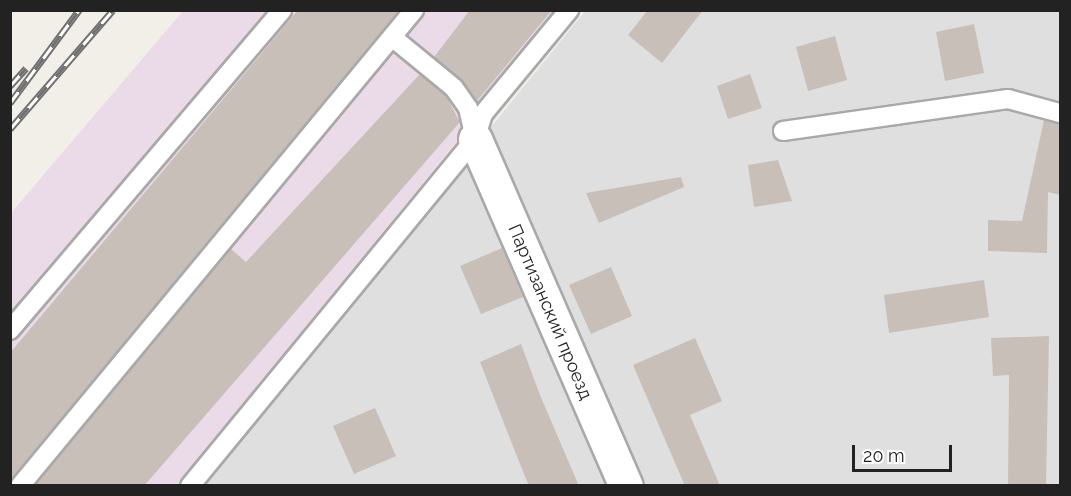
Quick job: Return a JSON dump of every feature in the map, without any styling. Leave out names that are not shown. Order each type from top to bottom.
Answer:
[{"type":"street","name":"Партизанский проезд","points":[[475,139],[626,486]]},
{"type":"lane","points":[[10,330],[282,10]]},
{"type":"lane","points":[[20,486],[414,10]]},
{"type":"lane","points":[[190,486],[475,139],[483,114],[569,10]]},
{"type":"lane","points":[[392,37],[454,88],[468,108],[475,139]]},
{"type":"lane","points":[[783,130],[1008,99],[1060,113]]},
{"type":"shaded area","points":[[183,11],[563,11],[177,485],[11,486],[11,213]]},
{"type":"shaded area","points":[[585,11],[1060,11],[1060,485],[201,486]]},
{"type":"building","points":[[298,10],[399,10],[10,480],[10,353]]},
{"type":"building","points":[[470,10],[552,10],[477,101],[434,57]]},
{"type":"building","points":[[648,10],[703,10],[662,63],[628,35]]},
{"type":"building","points":[[974,24],[984,73],[945,81],[936,32]]},
{"type":"building","points":[[835,36],[847,80],[808,91],[796,47]]},
{"type":"building","points":[[420,74],[446,96],[460,122],[144,486],[35,486],[231,249],[246,262]]},
{"type":"building","points":[[750,74],[762,108],[728,119],[717,86]]},
{"type":"building","points":[[1044,120],[1060,124],[1060,195],[1048,192],[1047,253],[988,251],[988,220],[1022,221]]},
{"type":"building","points":[[778,160],[792,201],[754,207],[748,165]]},
{"type":"building","points":[[681,177],[684,187],[599,223],[586,193]]},
{"type":"building","points":[[502,248],[523,297],[481,314],[460,266]]},
{"type":"building","points":[[611,267],[632,316],[591,334],[569,285]]},
{"type":"building","points":[[984,280],[989,317],[889,333],[884,295]]},
{"type":"building","points":[[1049,336],[1046,486],[1008,486],[1009,375],[993,376],[991,338]]},
{"type":"building","points":[[695,338],[722,401],[690,415],[720,486],[685,486],[633,365]]},
{"type":"building","points":[[521,344],[579,486],[529,486],[480,362]]},
{"type":"building","points":[[375,408],[396,456],[354,474],[333,426]]},
{"type":"railway","points":[[10,103],[79,10]]},
{"type":"railway","points":[[10,129],[113,10]]},
{"type":"railway","points":[[10,86],[26,68]]}]
